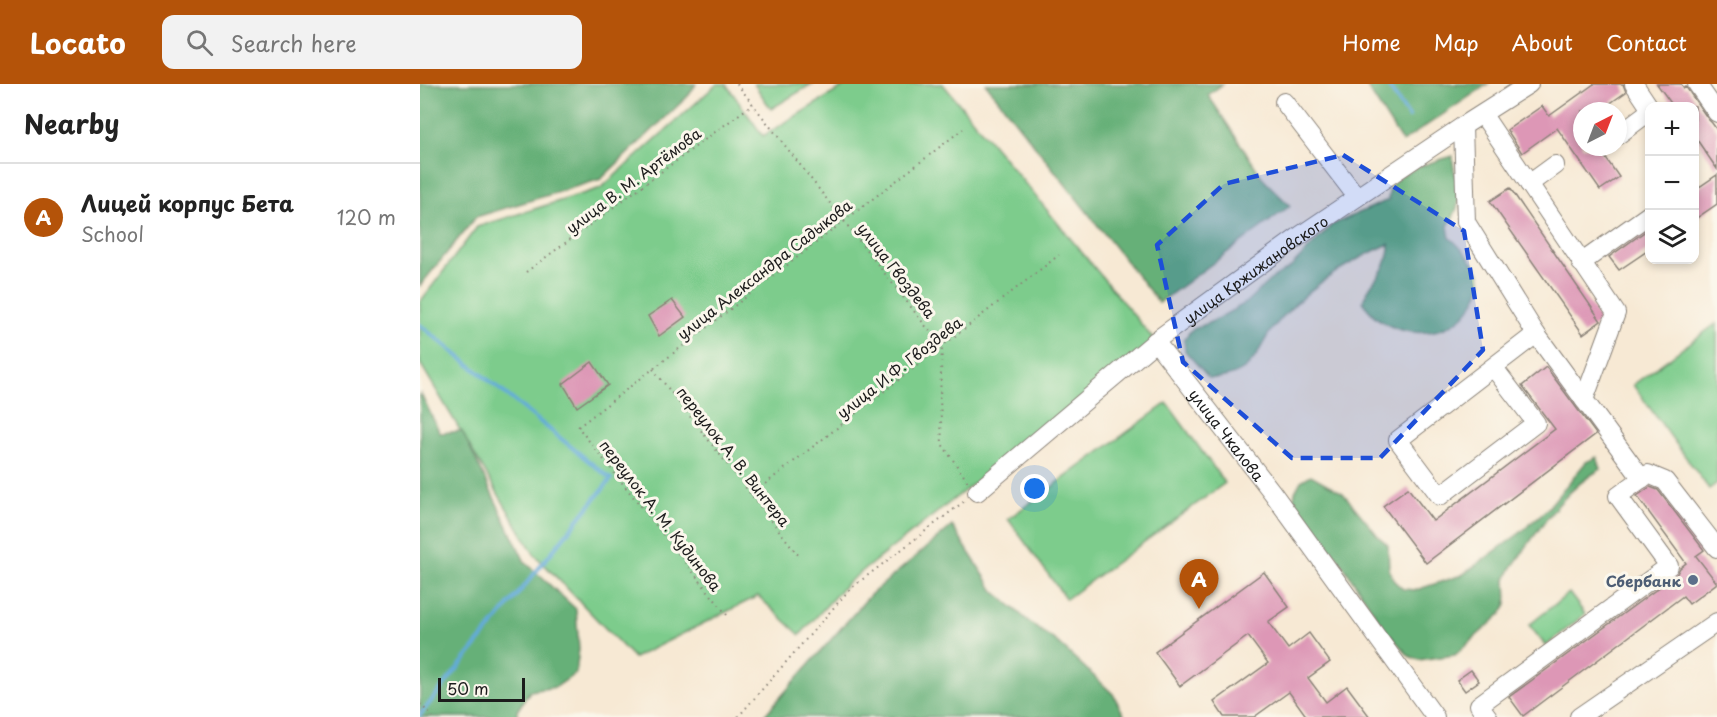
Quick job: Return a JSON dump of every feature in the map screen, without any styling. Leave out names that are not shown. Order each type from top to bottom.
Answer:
[{"type":"street","name":"улица Кржижановского","points":[[1155,341],[1301,235],[1529,84]]},
{"type":"street","points":[[1634,84],[1646,102]]},
{"type":"street","points":[[1697,84],[1717,113]]},
{"type":"street","points":[[1284,102],[1357,197]]},
{"type":"street","points":[[1627,128],[1645,113]]},
{"type":"street","points":[[1482,114],[1616,313],[1584,400]]},
{"type":"street","points":[[1463,126],[1466,222],[1536,334],[1642,479]]},
{"type":"street","points":[[1529,184],[1555,165]]},
{"type":"street","points":[[1581,263],[1645,218]]},
{"type":"street","points":[[1494,368],[1536,423],[1440,496],[1398,440],[1536,334]]},
{"type":"street","points":[[977,492],[1155,341]]},
{"type":"street","name":"улица Чкалова","points":[[1155,341],[1272,492],[1435,717]]},
{"type":"street","points":[[1488,717],[1479,705],[1669,566],[1618,496],[1648,474],[1665,481],[1717,548]]},
{"type":"street","points":[[1579,717],[1717,622]]},
{"type":"path","name":"улица Гвоздева","points":[[737,84],[942,347]]},
{"type":"path","name":"улица В. М. Артёмова","points":[[526,272],[753,104]]},
{"type":"path","name":"улица Александра Садыкова","points":[[579,427],[963,129]]},
{"type":"path","name":"улица И.Ф. Гвоздева","points":[[751,495],[1059,255]]},
{"type":"path","points":[[738,717],[850,588],[977,492],[942,444],[940,398],[942,347]]},
{"type":"path","name":"переулок А. В. Винтера","points":[[653,369],[799,556]]},
{"type":"path","name":"переулок А. М. Кудинова","points":[[579,427],[727,615]]},
{"type":"path","points":[[420,704],[434,717]]},
{"type":"highlighted area","points":[[1343,155],[1464,231],[1483,350],[1380,458],[1292,458],[1183,362],[1157,245],[1224,184]]},
{"type":"green space","points":[[420,84],[696,84],[689,95],[601,179],[476,217],[420,286]]},
{"type":"green space","points":[[717,84],[726,84],[763,136],[848,84],[943,84],[1155,341],[846,584],[800,635],[758,596],[634,658],[534,554],[420,363],[420,302],[477,227],[601,188]]},
{"type":"green space","points":[[754,84],[812,84],[771,109]]},
{"type":"green space","points":[[986,84],[1223,84],[1208,95],[1264,180],[1290,206],[1159,303]]},
{"type":"green space","points":[[1365,84],[1488,84],[1402,142]]},
{"type":"green space","points":[[1453,156],[1459,198],[1448,226],[1450,238],[1473,263],[1480,274],[1481,284],[1478,295],[1465,314],[1452,324],[1436,331],[1403,331],[1388,325],[1374,315],[1363,302],[1386,263],[1389,244],[1341,269],[1311,290],[1273,328],[1253,360],[1240,371],[1227,376],[1209,378],[1185,351],[1184,340],[1191,330],[1244,304],[1270,280],[1290,268],[1332,225],[1388,200],[1391,186],[1402,175]]},
{"type":"green space","points":[[1717,323],[1717,483],[1709,489],[1633,385]]},
{"type":"green space","points":[[420,392],[440,433],[462,431],[525,562],[576,609],[579,649],[576,673],[556,687],[530,691],[517,711],[517,717],[420,717]]},
{"type":"green space","points":[[1167,403],[1225,483],[1066,599],[1008,519]]},
{"type":"green space","points":[[1597,457],[1601,469],[1574,488],[1563,500],[1512,567],[1506,579],[1507,604],[1501,614],[1455,655],[1419,660],[1409,656],[1385,629],[1338,558],[1316,531],[1296,515],[1293,503],[1295,492],[1301,481],[1311,475],[1343,493],[1388,545],[1389,570],[1394,581],[1403,589],[1416,590],[1462,575],[1520,533],[1547,509],[1586,462]]},
{"type":"green space","points":[[952,526],[994,591],[1034,626],[1056,641],[1113,694],[1125,717],[763,717],[870,595]]},
{"type":"green space","points":[[1569,593],[1585,614],[1546,646],[1529,625]]},
{"type":"building","points":[[1594,84],[1623,84],[1626,92],[1612,102],[1573,102],[1573,151],[1557,128],[1522,153],[1507,130],[1542,106],[1549,116]]},
{"type":"building","points":[[1657,84],[1681,84],[1684,88],[1686,87],[1696,102],[1670,102]]},
{"type":"building","points":[[1699,106],[1717,130],[1717,169],[1699,143]]},
{"type":"building","points":[[1576,156],[1604,156],[1619,177],[1600,190]]},
{"type":"building","points":[[1717,175],[1717,204],[1699,216],[1699,210],[1699,187]]},
{"type":"building","points":[[1510,188],[1601,321],[1583,334],[1490,201]]},
{"type":"building","points":[[1645,232],[1645,252],[1619,270],[1609,257]]},
{"type":"building","points":[[672,300],[685,317],[659,336],[648,316]]},
{"type":"building","points":[[592,362],[608,385],[577,407],[563,384]]},
{"type":"building","points":[[1546,367],[1596,434],[1426,563],[1383,506],[1408,488],[1433,521],[1555,429],[1522,386]]},
{"type":"building","points":[[1650,487],[1658,490],[1704,550],[1696,556],[1717,583],[1689,604],[1683,596],[1523,716],[1509,697],[1676,575],[1686,563],[1637,496]]},
{"type":"building","points":[[1264,572],[1289,607],[1268,622],[1288,649],[1309,633],[1330,662],[1308,678],[1326,702],[1347,686],[1370,717],[1307,717],[1289,692],[1254,717],[1224,717],[1214,702],[1268,663],[1248,636],[1180,686],[1155,652]]},
{"type":"building","points":[[1471,670],[1479,681],[1465,691],[1457,680]]},
{"type":"waterway","points":[[1387,84],[1409,117]]},
{"type":"waterway","points":[[420,325],[611,479],[420,715]]},
{"type":"place","name":"Сбербанк","points":[[1693,580]]},
{"type":"place","name":"Лицей корпус Бета","points":[[1199,609]]}]
